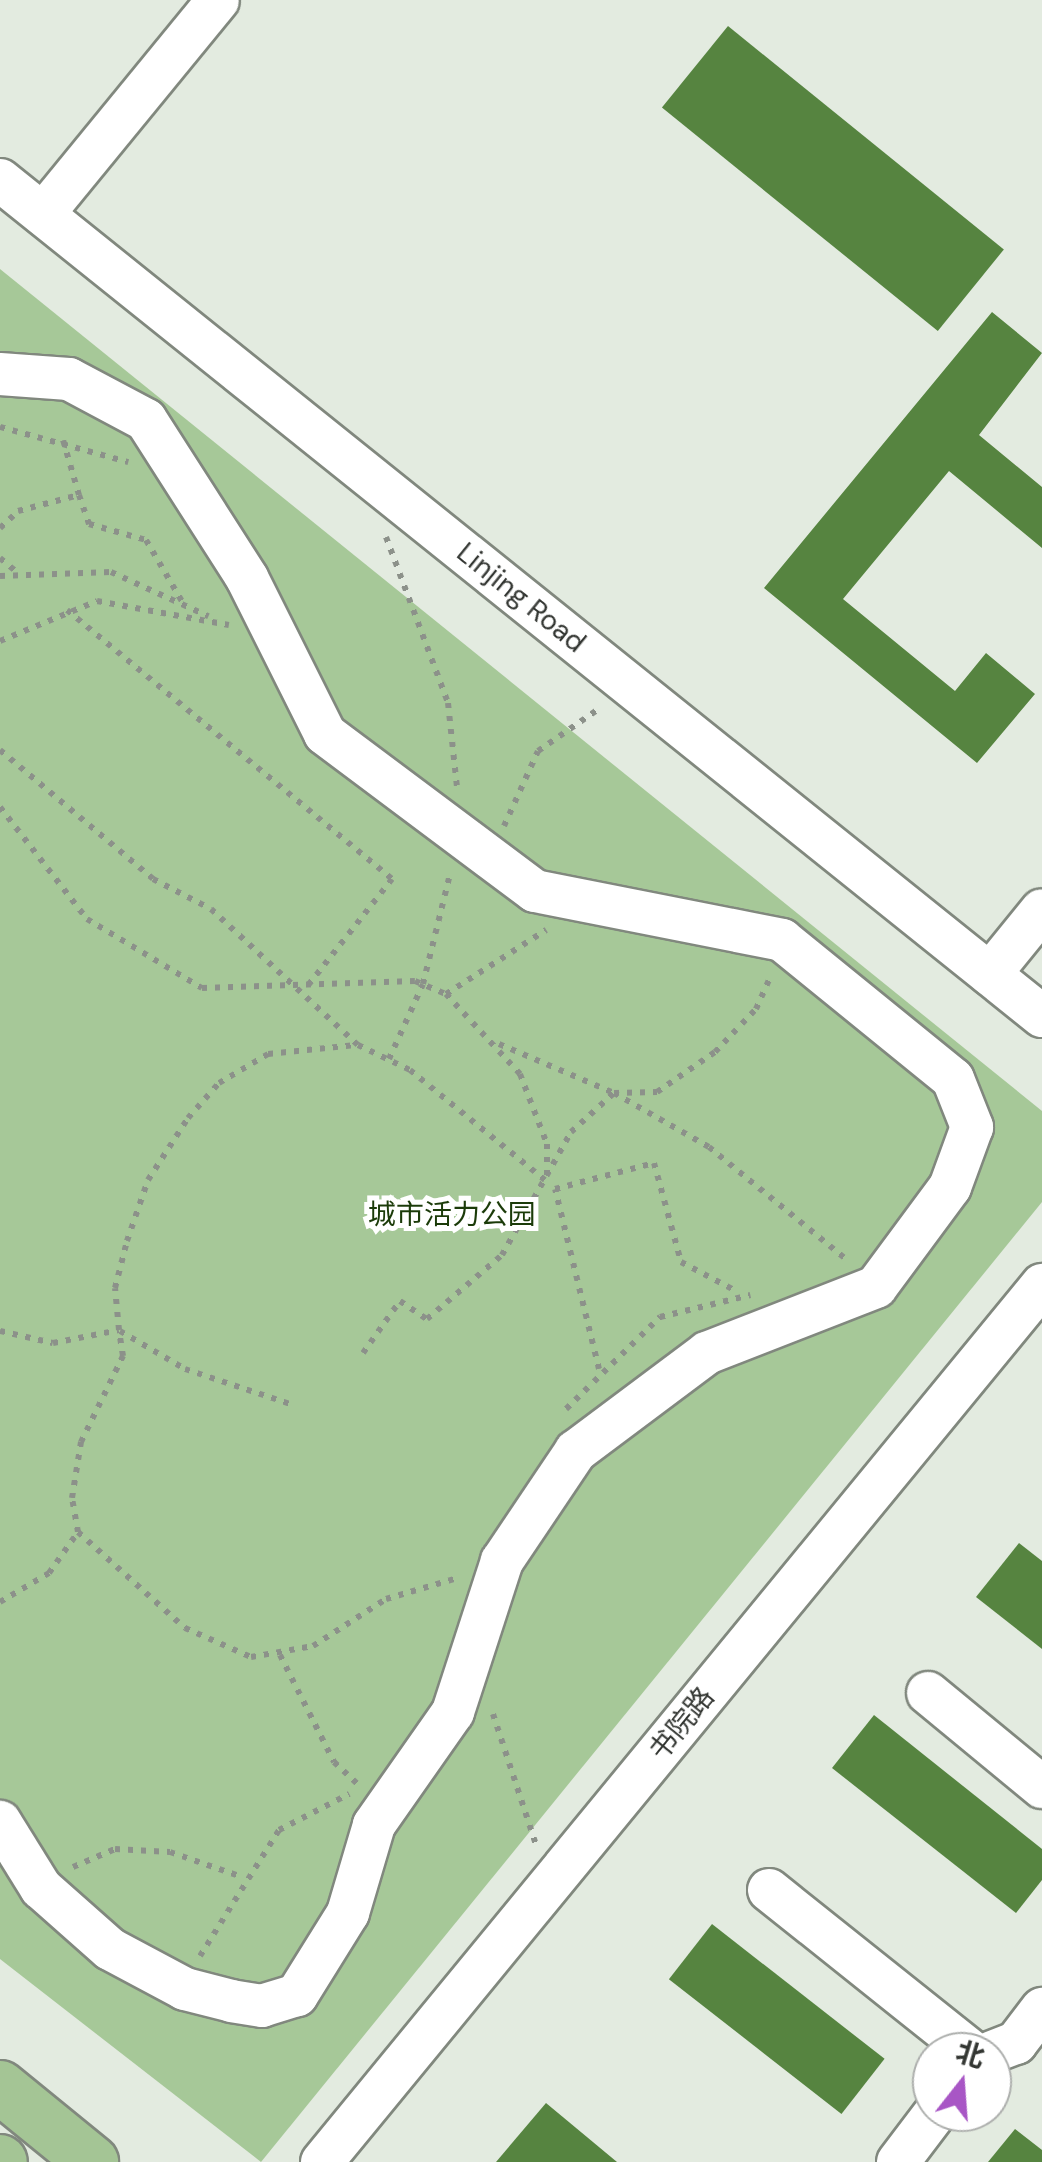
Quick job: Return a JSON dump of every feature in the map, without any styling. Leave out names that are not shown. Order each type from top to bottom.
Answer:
[{"type":"main road","points":[[0,2086],[92,2162]]},
{"type":"street","points":[[43,214],[218,0]]},
{"type":"street","name":"Linjing Road","points":[[0,180],[1042,1016]]},
{"type":"street","points":[[0,374],[68,379],[146,420],[175,454],[325,734],[535,890],[782,940],[953,1080],[972,1127],[950,1188],[876,1287],[742,1335],[650,1387],[576,1451],[502,1562],[474,1656],[438,1737],[374,1797],[348,1913],[297,1995],[262,2006],[184,1988],[110,1949],[41,1888],[0,1822]]},
{"type":"street","points":[[990,974],[1042,910]]},
{"type":"street","name":"书院路","points":[[322,2162],[1042,1285]]},
{"type":"street","points":[[928,1693],[1042,1787]]},
{"type":"street","points":[[769,1890],[947,2032]]},
{"type":"street","points":[[1017,2053],[1042,2009]]},
{"type":"street","points":[[898,2162],[921,2132]]},
{"type":"path","points":[[0,427],[62,438],[140,468]]},
{"type":"path","points":[[62,438],[89,524],[146,540],[183,603]]},
{"type":"path","points":[[0,528],[18,511],[79,495]]},
{"type":"path","points":[[384,527],[448,703],[457,831],[424,984],[389,1059]]},
{"type":"path","points":[[0,558],[18,573]]},
{"type":"path","points":[[0,576],[111,572],[218,621]]},
{"type":"path","points":[[0,641],[67,610],[124,600],[218,621],[278,640]]},
{"type":"path","points":[[67,610],[392,880],[308,985]]},
{"type":"path","points":[[496,861],[508,808],[538,752],[633,688]]},
{"type":"path","points":[[0,750],[154,879],[211,909],[358,1045],[389,1059],[546,1181]]},
{"type":"path","points":[[0,807],[48,880],[108,936],[202,988],[424,984],[446,994],[494,1042],[541,1118],[546,1181]]},
{"type":"path","points":[[446,994],[513,947],[601,906]]},
{"type":"path","points":[[363,1354],[400,1301],[427,1318],[464,1295],[525,1228],[571,1132],[614,1093],[658,1092],[714,1052],[756,1008],[782,940]]},
{"type":"path","points":[[494,1042],[614,1093],[709,1147],[876,1287]]},
{"type":"path","points":[[358,1045],[268,1054],[219,1083],[188,1118],[148,1180],[115,1288],[123,1356],[82,1442],[72,1498],[78,1532],[185,1628],[251,1657],[280,1655],[313,1646],[386,1599],[502,1562]]},
{"type":"path","points":[[599,1370],[555,1189],[654,1163],[681,1262],[736,1291]]},
{"type":"path","points":[[0,1331],[53,1343],[118,1330],[185,1369],[293,1405]]},
{"type":"path","points":[[0,1602],[49,1573],[78,1532]]},
{"type":"path","points":[[184,1988],[242,1877],[279,1830],[374,1797],[334,1762],[280,1655]]},
{"type":"path","points":[[474,1656],[521,1813],[554,1880]]},
{"type":"path","points":[[41,1888],[115,1848],[170,1852],[242,1877]]},
{"type":"green space","name":"城市活力公园","points":[[0,269],[1042,1111],[1042,1202],[261,2162],[0,1959]]},
{"type":"building","points":[[728,26],[1004,249],[938,331],[662,108]]},
{"type":"building","points":[[992,312],[1042,353],[979,435],[1042,487],[1042,548],[949,471],[843,599],[955,691],[986,653],[1035,694],[977,763],[764,588]]},
{"type":"building","points":[[1019,1543],[1042,1561],[1042,1649],[976,1597]]},
{"type":"building","points":[[874,1715],[1042,1849],[1042,1880],[1016,1913],[832,1768]]},
{"type":"building","points":[[712,1924],[885,2059],[841,2114],[669,1979]]},
{"type":"building","points":[[546,2103],[617,2162],[496,2162]]},
{"type":"building","points":[[1015,2129],[1042,2150],[1042,2162],[988,2162]]}]
